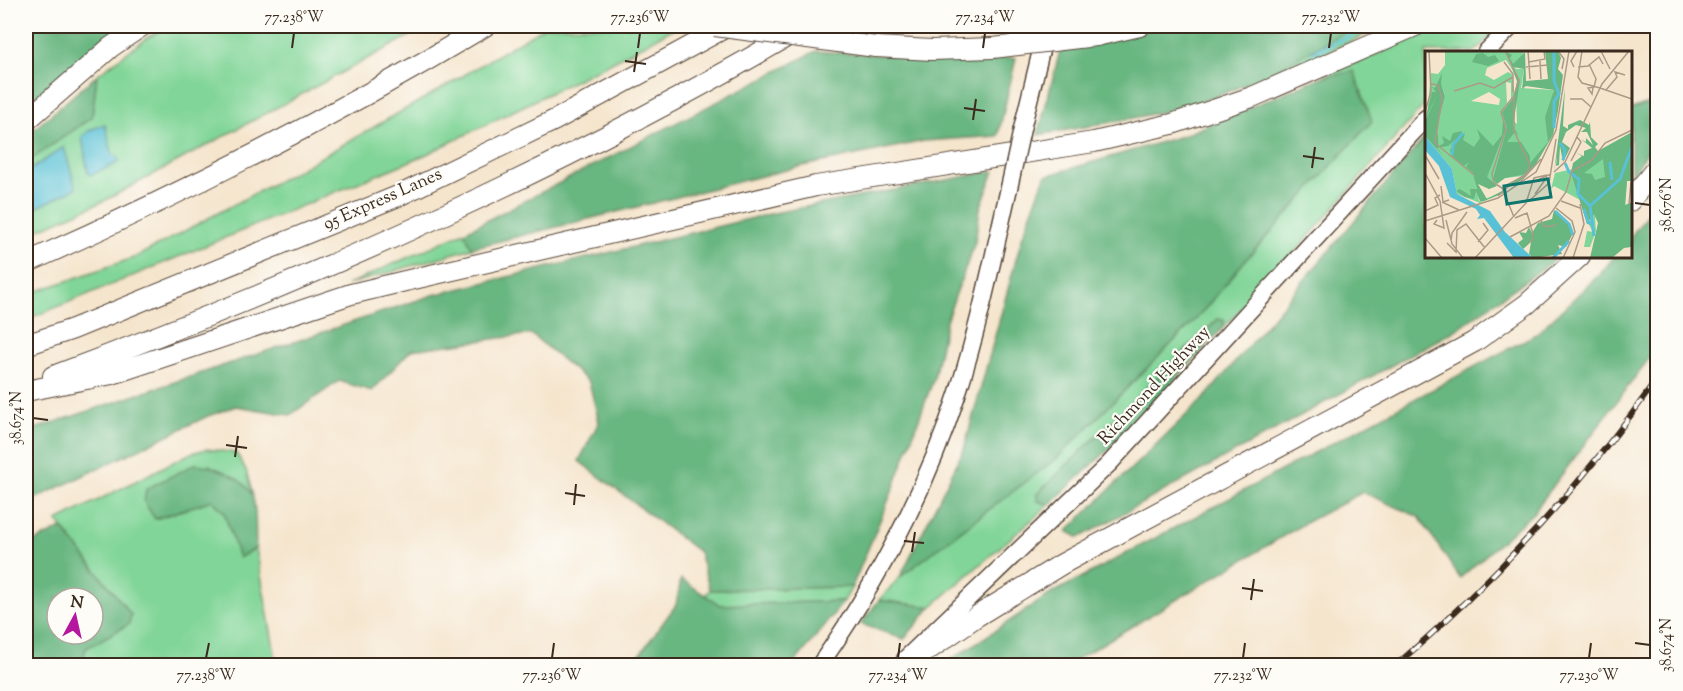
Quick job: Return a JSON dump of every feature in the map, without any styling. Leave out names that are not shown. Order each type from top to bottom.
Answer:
[{"type":"highway","points":[[26,121],[111,47],[142,26]]},
{"type":"highway","points":[[26,263],[178,193],[292,136],[485,26]]},
{"type":"highway","points":[[624,84],[702,26]]},
{"type":"highway","points":[[716,26],[876,47],[932,50],[993,48],[1096,36],[1140,26]]},
{"type":"highway","name":"95 Express Lanes","points":[[26,345],[73,329],[398,196],[624,84],[728,26]]},
{"type":"highway","points":[[26,387],[282,286],[516,182],[659,109],[805,26]]},
{"type":"highway","points":[[26,391],[111,374],[351,294],[498,259],[816,186],[1094,142],[1172,124],[1252,97],[1414,26]]},
{"type":"highway","points":[[1632,198],[1658,166]]},
{"type":"highway","points":[[905,666],[977,616],[1062,564],[1466,347],[1527,304],[1578,258]]},
{"type":"main road","points":[[819,666],[860,604],[892,547],[943,432],[975,335],[1047,26]]},
{"type":"main road","points":[[1487,51],[1512,26]]},
{"type":"main road","name":"Richmond Highway","points":[[897,666],[1109,464],[1425,119]]},
{"type":"green space","points":[[26,26],[121,26],[26,106]]},
{"type":"green space","points":[[169,26],[428,26],[104,201],[26,235],[26,163],[92,117],[97,75],[148,37]]},
{"type":"green space","points":[[545,26],[678,26],[610,63],[425,155],[26,320],[26,295],[136,257],[302,168],[453,82]]},
{"type":"green space","points":[[876,26],[1028,26],[1026,30],[924,36],[886,32]]},
{"type":"green space","points":[[1166,26],[1356,26],[1265,75],[1208,99],[1145,116],[1038,135],[1060,51]]},
{"type":"green space","points":[[1356,26],[1385,26],[1298,65],[1212,97],[1280,67]]},
{"type":"green space","points":[[1444,26],[1501,26],[1475,51],[1425,51],[1425,104],[1303,243],[1223,328],[1224,321],[1218,319],[1037,494],[1038,501],[1049,505],[931,607],[879,600],[900,577],[1057,458],[1199,316],[1242,264],[1319,78]]},
{"type":"green space","points":[[816,51],[897,56],[1016,58],[998,136],[924,141],[798,167],[472,248],[464,232]]},
{"type":"green space","points":[[1354,71],[1372,121],[1242,264],[1199,316],[1057,458],[900,577],[964,449],[1022,238],[1045,176],[1182,136],[1319,78]]},
{"type":"green space","points":[[97,75],[92,117],[26,163],[26,136]]},
{"type":"green space","points":[[1657,100],[1657,138],[1632,175],[1632,109]]},
{"type":"green space","points":[[1425,137],[1425,258],[1558,258],[1454,331],[1079,538],[1067,531],[1208,394]]},
{"type":"green space","points":[[994,171],[980,209],[975,242],[946,321],[934,378],[894,487],[852,587],[710,590],[699,552],[579,461],[599,422],[589,382],[531,334],[411,350],[372,391],[339,381],[290,415],[236,406],[208,416],[26,503],[26,432],[433,295],[774,213]]},
{"type":"green space","points":[[1657,203],[1657,348],[1533,513],[1460,578],[1419,517],[1363,492],[1305,523],[1067,665],[943,665],[1049,595],[1536,334],[1601,273],[1613,258],[1632,258],[1632,235]]},
{"type":"green space","points":[[464,232],[472,248],[347,285]]},
{"type":"green space","points":[[1218,319],[1224,320],[1223,328],[1121,438],[1049,505],[1038,501],[1037,494]]},
{"type":"green space","points":[[207,449],[236,453],[246,470],[253,496],[243,484],[209,465],[155,519],[212,500],[224,512],[239,557],[256,548],[277,665],[83,665],[85,649],[89,646],[105,646],[105,634],[131,615],[57,521],[191,453]]},
{"type":"green space","points":[[195,464],[227,473],[248,489],[255,506],[256,548],[239,558],[224,512],[212,500],[155,519],[144,502],[146,489]]},
{"type":"green space","points":[[62,528],[131,615],[129,624],[105,638],[105,586],[45,586],[45,646],[90,646],[85,649],[83,665],[26,665],[26,546]]},
{"type":"green space","points":[[681,579],[720,605],[844,601],[793,665],[632,665],[676,605]]},
{"type":"green space","points":[[852,587],[844,601],[720,605],[705,595],[710,590]]},
{"type":"green space","points":[[879,600],[931,607],[904,639],[861,624]]},
{"type":"water","points":[[105,124],[112,153],[119,159],[118,163],[91,175],[88,173],[82,137],[90,130]]},
{"type":"water","points":[[64,147],[76,188],[26,213],[26,173]]},
{"type":"waterway","points":[[1313,52],[1372,26]]},
{"type":"railway","points":[[1395,666],[1502,566],[1568,494],[1658,378]]}]
